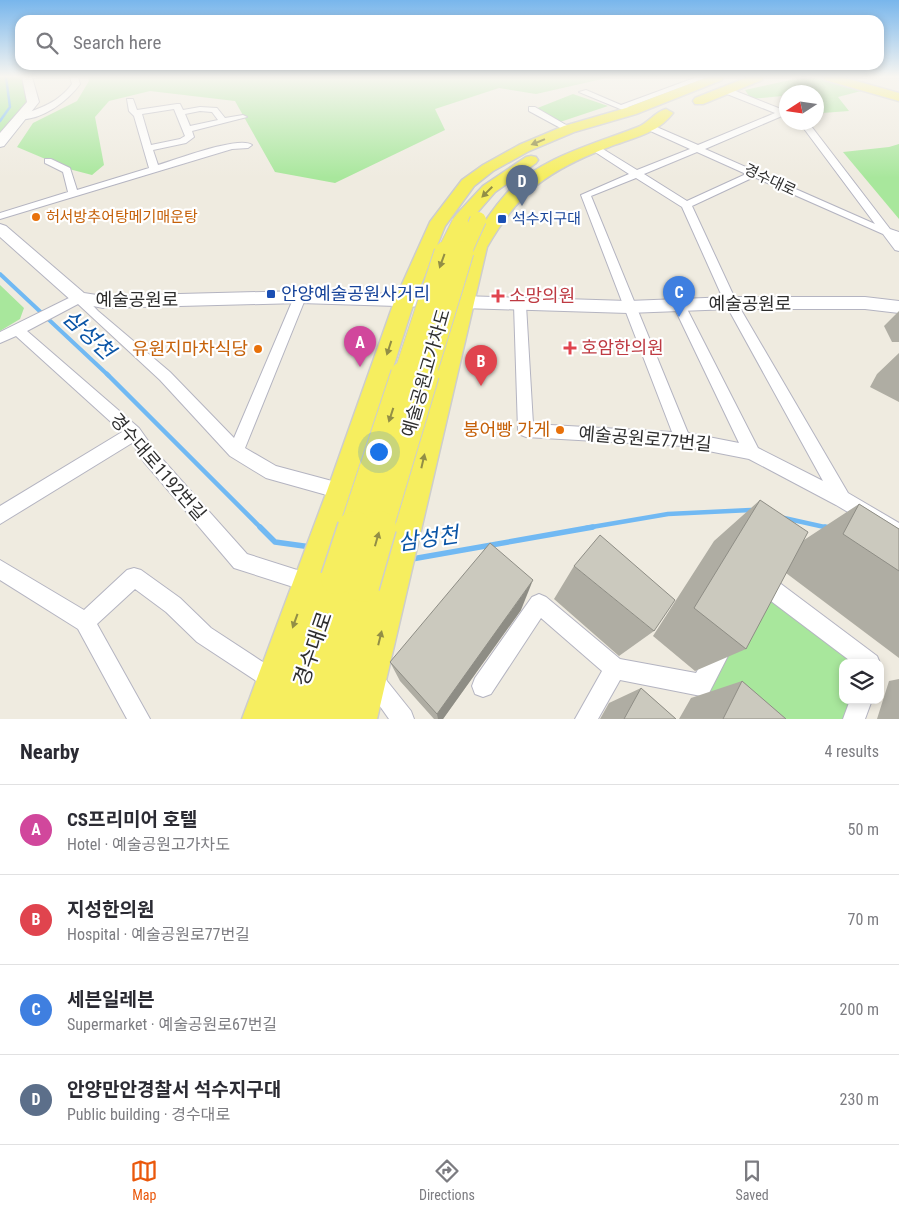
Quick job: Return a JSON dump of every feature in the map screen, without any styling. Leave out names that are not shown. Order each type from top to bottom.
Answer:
[{"type":"main road","points":[[260,719],[274,681],[330,580],[338,499],[404,302],[436,226],[468,183],[488,168],[524,148],[569,129],[624,111]]},
{"type":"main road","name":"예술공원고가차도","points":[[330,580],[459,262],[471,219],[518,180],[548,162],[664,111]]},
{"type":"main road","points":[[359,719],[478,247],[492,222],[506,203],[528,181],[553,165],[650,127],[665,111]]},
{"type":"main road","name":"경수대로","points":[[290,719],[330,580]]},
{"type":"main road","name":"경수대로","points":[[324,719],[330,580]]},
{"type":"street","points":[[0,143],[8,129],[27,111]]},
{"type":"street","points":[[22,117],[42,111]]},
{"type":"street","points":[[148,111],[136,113],[154,168]]},
{"type":"street","points":[[148,148],[190,137],[180,113],[196,111]]},
{"type":"street","points":[[214,111],[223,121]]},
{"type":"street","points":[[535,111],[569,129]]},
{"type":"street","points":[[683,439],[586,195],[779,116]]},
{"type":"street","points":[[187,129],[243,117]]},
{"type":"street","name":"경수대로","points":[[650,127],[894,235]]},
{"type":"street","points":[[809,130],[894,235],[899,248]]},
{"type":"street","points":[[0,216],[154,168],[231,146],[248,145]]},
{"type":"street","points":[[594,148],[686,205],[731,303],[842,499]]},
{"type":"street","points":[[48,160],[67,170],[73,194]]},
{"type":"street","points":[[686,205],[755,174]]},
{"type":"street","name":"예술공원로","points":[[0,229],[73,301],[103,302],[300,297],[404,302],[630,307],[731,303],[865,303],[899,307]]},
{"type":"street","points":[[236,451],[300,297]]},
{"type":"street","points":[[0,338],[35,322],[73,301],[94,314],[165,376],[236,451],[272,474],[338,499]]},
{"type":"street","name":"예술공원로77번길","points":[[520,305],[526,430],[683,439],[752,453],[842,499],[899,533]]},
{"type":"street","points":[[679,305],[752,453]]},
{"type":"street","name":"경수대로1192번길","points":[[18,330],[134,433],[150,458],[241,560],[330,580]]},
{"type":"street","points":[[0,516],[134,433]]},
{"type":"street","points":[[0,569],[85,622],[138,719]]},
{"type":"street","points":[[85,622],[134,577],[173,605],[204,635],[274,681]]},
{"type":"street","points":[[760,580],[865,659]]},
{"type":"street","points":[[483,686],[539,604],[615,669],[708,690],[730,632]]},
{"type":"street","points":[[586,719],[615,669]]},
{"type":"street","points":[[370,676],[403,719]]},
{"type":"street","points":[[854,719],[860,704]]},
{"type":"green space","points":[[0,111],[27,111],[27,111],[0,141]]},
{"type":"green space","points":[[58,111],[101,111],[95,117],[104,165],[92,175],[69,169],[17,147],[33,123]]},
{"type":"green space","points":[[240,111],[436,111],[445,130],[335,183],[275,172]]},
{"type":"green space","points":[[538,111],[594,111],[560,122]]},
{"type":"green space","points":[[824,111],[849,111],[824,113]]},
{"type":"green space","points":[[899,144],[899,219],[843,152],[889,147]]},
{"type":"green space","points":[[0,285],[24,308],[20,319],[0,331]]},
{"type":"green space","points":[[760,580],[865,659],[839,659],[839,704],[860,704],[854,719],[739,719],[701,685]]},
{"type":"building","points":[[760,500],[808,532],[746,649],[694,608]]},
{"type":"building","points":[[859,504],[899,529],[899,571],[843,534]]},
{"type":"building","points":[[600,535],[675,600],[654,631],[574,566]]},
{"type":"building","points":[[490,543],[533,580],[437,714],[390,662]]},
{"type":"building","points":[[742,681],[786,719],[723,719]]},
{"type":"building","points":[[641,688],[676,719],[624,719]]},
{"type":"waterway","name":"삼성천","points":[[0,121],[7,111]]},
{"type":"waterway","name":"삼성천","points":[[0,274],[109,376]]},
{"type":"waterway","name":"삼성천","points":[[109,376],[275,542],[311,547]]},
{"type":"waterway","name":"삼성천","points":[[586,528],[668,514],[751,510]]},
{"type":"waterway","name":"삼성천","points":[[784,518],[829,528],[825,527]]},
{"type":"waterway","name":"삼성천","points":[[412,559],[593,527]]},
{"type":"place","name":"안양만안경찰서 석수지구대","points":[[522,206]]},
{"type":"place","name":"허서방추어탕메기매운탕","points":[[36,217]]},
{"type":"place","name":"석수지구대","points":[[502,219]]},
{"type":"place","name":"안양예술공원사거리","points":[[271,294]]},
{"type":"place","name":"소망의원","points":[[498,296]]},
{"type":"place","name":"세븐일레븐","points":[[679,317]]},
{"type":"place","name":"호암한의원","points":[[570,348]]},
{"type":"place","name":"유원지마차식당","points":[[258,349]]},
{"type":"place","name":"CS프리미어 호텔","points":[[360,367]]},
{"type":"place","name":"지성한의원","points":[[481,386]]},
{"type":"place","name":"붕어빵 가게","points":[[560,430]]}]
